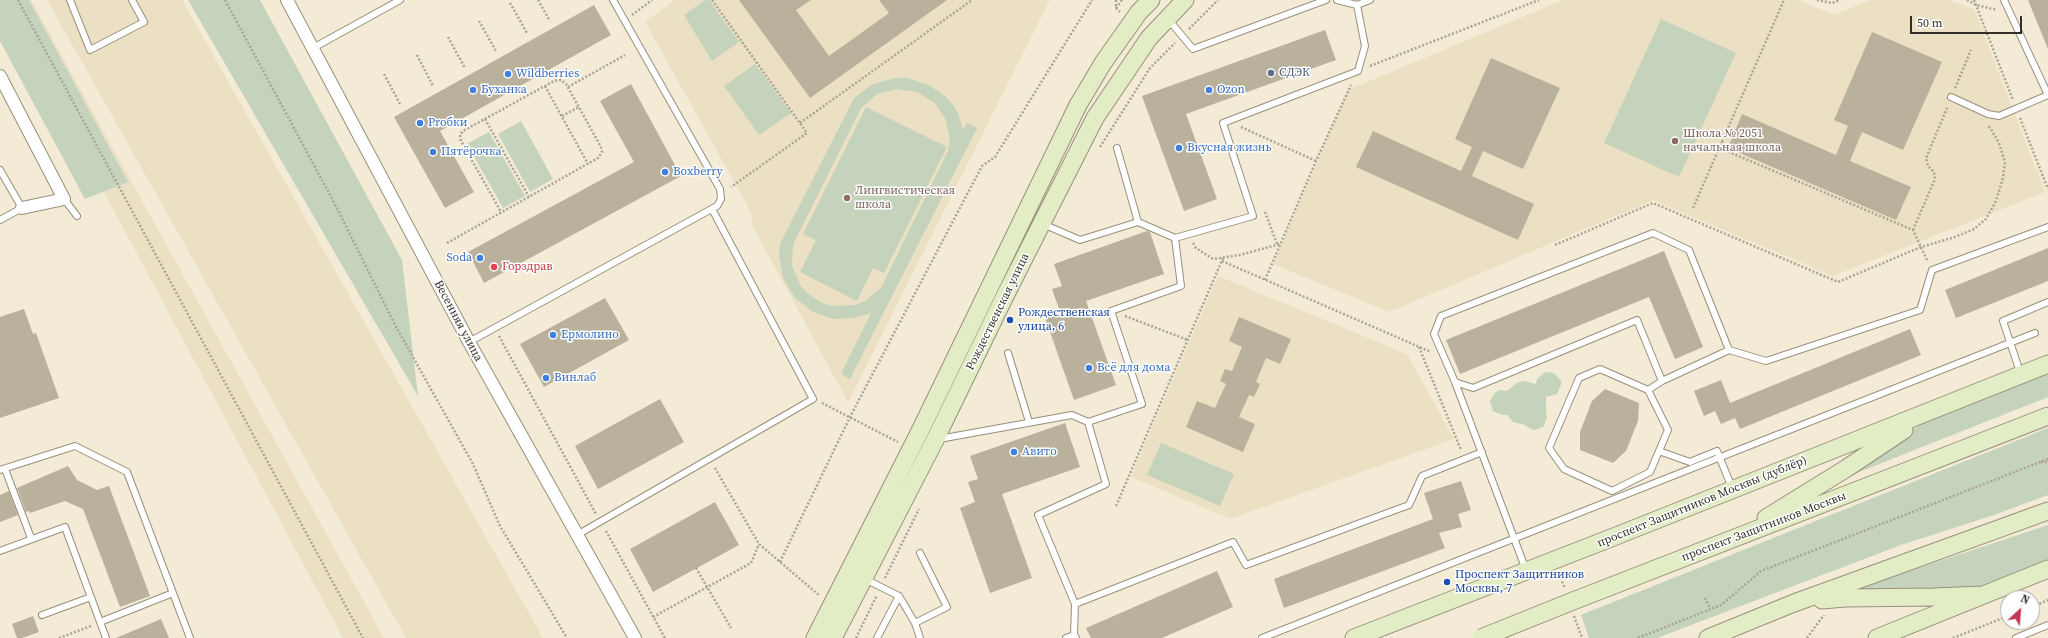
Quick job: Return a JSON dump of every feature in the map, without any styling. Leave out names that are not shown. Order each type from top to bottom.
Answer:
[{"type":"street","name":"Весенняя улица","points":[[287,0],[469,342],[635,638]]},
{"type":"street","name":"Рождественская улица","points":[[815,638],[921,429],[1078,105],[1103,63],[1135,17],[1151,0]]},
{"type":"street","name":"Рождественская улица","points":[[833,638],[936,440],[1095,118],[1128,66],[1152,34],[1185,0]]},
{"type":"street","points":[[0,76],[64,199],[22,208]]},
{"type":"street","name":"проспект Защитников Москвы (дублёр)","points":[[1354,638],[1930,412],[2048,364]]},
{"type":"street","points":[[1731,540],[1847,468],[1930,412]]},
{"type":"street","name":"проспект Защитников Москвы","points":[[1481,638],[2048,416]]},
{"type":"street","points":[[1708,638],[1794,603],[2048,511]]},
{"type":"street","points":[[1877,638],[1983,595],[2047,572]]},
{"type":"street","points":[[1794,603],[1845,598],[1983,595]]},
{"type":"lane","points":[[70,0],[90,50],[144,22],[132,0]]},
{"type":"lane","points":[[313,48],[400,0]]},
{"type":"lane","points":[[469,342],[712,209],[717,206],[721,199],[720,189],[613,0]]},
{"type":"lane","points":[[1167,18],[1193,49],[1326,0]]},
{"type":"lane","points":[[1337,0],[1357,5],[1370,0]]},
{"type":"lane","points":[[1951,97],[1988,114],[1999,116],[2017,110],[2048,95],[2004,0]]},
{"type":"lane","points":[[1042,224],[1080,240],[1138,222],[1175,238],[1253,216],[1223,123],[1358,71],[1365,46],[1357,5]]},
{"type":"lane","points":[[1117,148],[1138,222]]},
{"type":"lane","points":[[0,170],[22,208],[0,220]]},
{"type":"lane","points":[[64,199],[77,216]]},
{"type":"lane","points":[[577,535],[813,399],[712,209]]},
{"type":"lane","points":[[1648,390],[1662,381],[1729,350],[1766,362],[1920,310],[1932,270],[2048,227]]},
{"type":"lane","points":[[1526,571],[1455,382],[1434,334],[1441,316],[1653,233],[1690,250],[1729,350]]},
{"type":"lane","points":[[936,440],[1072,415],[1088,422],[1142,404],[1111,312],[1181,286],[1175,238]]},
{"type":"lane","points":[[2021,375],[2003,322],[2048,302]]},
{"type":"lane","points":[[1455,382],[1473,388],[1638,320],[1662,381]]},
{"type":"lane","points":[[1262,638],[2035,334]]},
{"type":"lane","points":[[1008,353],[1029,422]]},
{"type":"lane","points":[[1600,369],[1648,390],[1668,430],[1650,472],[1612,491],[1564,469],[1549,448],[1579,378],[1600,369]]},
{"type":"lane","points":[[1066,638],[1075,637],[1075,604],[1038,515],[1106,484],[1088,422]]},
{"type":"lane","points":[[31,538],[2,470],[75,446],[127,472],[190,638]]},
{"type":"lane","points":[[1659,451],[1690,462],[1717,451],[1732,490]]},
{"type":"lane","points":[[1075,604],[1233,542],[1246,565],[1409,505],[1422,476],[1482,452]]},
{"type":"lane","points":[[0,551],[31,538],[65,527],[106,638]]},
{"type":"lane","points":[[915,623],[947,607],[920,553]]},
{"type":"lane","points":[[864,578],[899,596],[915,623],[920,638]]},
{"type":"lane","points":[[100,622],[173,593]]},
{"type":"lane","points":[[877,638],[899,596]]},
{"type":"lane","points":[[42,615],[91,597]]},
{"type":"lane","points":[[2016,638],[2048,625]]},
{"type":"path","points":[[18,0],[364,638]]},
{"type":"path","points":[[225,0],[337,208],[395,325],[473,464],[500,526],[567,638]]},
{"type":"path","points":[[538,0],[550,21]]},
{"type":"path","points":[[712,0],[807,133],[731,187]]},
{"type":"path","points":[[800,123],[972,0]]},
{"type":"path","points":[[780,562],[850,417],[982,166],[994,157],[1092,0]]},
{"type":"path","points":[[1116,0],[1116,8],[1122,0]]},
{"type":"path","points":[[1098,149],[1150,68],[1218,0]]},
{"type":"path","points":[[1264,280],[1278,244],[1358,71],[1539,0]]},
{"type":"path","points":[[1693,208],[1784,0]]},
{"type":"path","points":[[1817,0],[1832,3],[1840,0]]},
{"type":"path","points":[[1967,0],[1976,5],[2010,13]]},
{"type":"path","points":[[1974,0],[2048,189]]},
{"type":"path","points":[[510,3],[527,33]]},
{"type":"path","points":[[479,20],[496,50]]},
{"type":"path","points":[[448,37],[465,68]]},
{"type":"path","points":[[1951,97],[1971,50]]},
{"type":"path","points":[[417,55],[433,86]]},
{"type":"path","points":[[568,87],[625,55]]},
{"type":"path","points":[[384,74],[400,104]]},
{"type":"path","points":[[447,243],[598,158],[602,152],[601,147],[568,87],[561,80],[554,80],[463,131],[460,135],[461,140],[501,212]]},
{"type":"path","points":[[545,86],[588,164]]},
{"type":"path","points":[[1913,230],[1935,179],[1926,158],[1948,104],[1954,106]]},
{"type":"path","points":[[562,116],[579,107]]},
{"type":"path","points":[[485,119],[528,197]]},
{"type":"path","points":[[1227,122],[1316,161]]},
{"type":"path","points":[[1555,245],[1653,203],[1838,282],[1921,247],[1955,237],[1974,229],[1986,219],[1996,201],[2003,178],[2005,162],[1999,143],[1992,129],[1982,122]]},
{"type":"path","points":[[1722,142],[1729,152],[1913,230],[1932,270]]},
{"type":"path","points":[[1266,212],[1278,244]]},
{"type":"path","points":[[1189,234],[1196,248],[1203,254],[1213,259],[1222,260],[1264,280],[1436,354],[1442,353]]},
{"type":"path","points":[[1222,260],[1278,244]]},
{"type":"path","points":[[1116,506],[1222,260]]},
{"type":"path","points":[[1111,312],[1188,340]]},
{"type":"path","points":[[495,328],[665,638]]},
{"type":"path","points":[[1419,347],[1465,459]]},
{"type":"path","points":[[813,399],[893,439]]},
{"type":"path","points":[[710,458],[759,544],[822,597]]},
{"type":"path","points":[[1638,638],[1721,605],[1761,571],[2048,458]]},
{"type":"path","points":[[2038,462],[2048,462]]},
{"type":"path","points":[[856,638],[920,508]]},
{"type":"path","points":[[653,618],[751,563],[759,544]]},
{"type":"path","points":[[696,568],[732,628]]},
{"type":"path","points":[[1705,598],[1710,609]]},
{"type":"path","points":[[1807,638],[1826,613]]},
{"type":"path","points":[[1953,638],[2000,619]]},
{"type":"path","points":[[59,638],[100,622]]},
{"type":"shaded area","points":[[1,0],[31,0],[384,638],[343,638]]},
{"type":"shaded area","points":[[47,0],[182,0],[543,638],[406,638]]},
{"type":"shaded area","name":"Лингвистическая школа","points":[[675,0],[1050,0],[848,402],[753,227],[751,212],[645,22]]},
{"type":"shaded area","name":"Школа № 2051 начальная школа","points":[[1563,0],[1798,0],[1834,15],[1870,0],[1948,0],[1974,9],[2045,192],[1833,276],[1653,200],[1389,312],[1273,264],[1348,90]]},
{"type":"shaded area","points":[[1218,276],[1407,354],[1454,439],[1230,519],[1131,477]]},
{"type":"green space","points":[[0,0],[29,0],[128,182],[85,199],[0,41]]},
{"type":"green space","points":[[188,0],[260,0],[402,260],[418,396]]},
{"type":"green space","points":[[705,0],[709,0],[739,42],[712,61],[684,15]]},
{"type":"green space","points":[[1661,19],[1736,53],[1679,177],[1604,143]]},
{"type":"green space","points":[[755,64],[791,113],[759,135],[724,86]]},
{"type":"green space","points":[[895,78],[907,78],[929,85],[946,97],[953,105],[958,113],[963,130],[967,123],[977,128],[850,379],[841,374],[871,313],[854,318],[833,319],[813,312],[795,298],[783,278],[779,255],[780,244],[854,98],[873,84]],"holes":[[[897,89],[917,92],[935,103],[946,120],[950,140],[948,151],[881,288],[865,301],[855,305],[835,306],[824,304],[807,293],[800,285],[792,265],[793,245],[861,108],[877,94]]]},
{"type":"green space","points":[[866,107],[947,147],[884,273],[873,268],[857,301],[800,272],[816,240],[803,234]]},
{"type":"green space","points":[[521,121],[553,179],[530,192],[498,134]]},
{"type":"green space","points":[[489,132],[525,196],[503,208],[467,144]]},
{"type":"green space","points":[[2048,370],[2048,397],[1834,482],[1934,415]]},
{"type":"green space","points":[[1545,372],[1554,373],[1561,381],[1561,385],[1557,394],[1546,397],[1547,418],[1543,427],[1534,430],[1525,425],[1513,422],[1507,415],[1502,415],[1493,411],[1490,401],[1499,390],[1507,391],[1517,383],[1524,381],[1536,384],[1537,379]]},
{"type":"green space","points":[[2048,428],[2048,495],[1994,515],[1901,545],[1657,638],[1589,638],[1581,615]]},
{"type":"green space","points":[[1161,443],[1234,474],[1220,506],[1147,475]]},
{"type":"green space","points":[[2048,525],[2048,560],[1980,587],[1852,590]]},
{"type":"building","points":[[739,0],[811,0],[796,10],[829,56],[889,13],[879,0],[947,0],[810,98]]},
{"type":"building","points":[[2028,0],[2048,0],[2048,49]]},
{"type":"building","points":[[594,5],[611,35],[440,131],[474,192],[445,208],[394,117]]},
{"type":"building","points":[[1325,30],[1336,60],[1186,114],[1217,199],[1184,211],[1142,96]]},
{"type":"building","points":[[1872,32],[1942,62],[1903,150],[1862,132],[1850,161],[1911,187],[1896,220],[1728,148],[1742,114],[1836,155],[1848,126],[1834,120]]},
{"type":"building","points":[[1491,58],[1560,88],[1523,169],[1483,151],[1472,176],[1534,204],[1518,240],[1356,167],[1373,131],[1461,171],[1472,147],[1455,139]]},
{"type":"building","points":[[631,84],[681,176],[484,283],[468,252],[634,162],[600,101]]},
{"type":"building","points":[[1147,231],[1150,232],[1164,274],[1086,301],[1116,385],[1074,400],[1044,315],[1059,309],[1052,289],[1062,286],[1054,264]]},
{"type":"building","points":[[2048,248],[2048,281],[1956,318],[1945,290]]},
{"type":"building","points":[[1664,251],[1703,347],[1675,359],[1649,297],[1460,374],[1446,340]]},
{"type":"building","points":[[605,298],[629,340],[544,387],[520,344]]},
{"type":"building","points":[[24,309],[33,334],[36,333],[59,398],[0,418],[0,317]]},
{"type":"building","points":[[1239,317],[1291,339],[1280,364],[1266,358],[1256,382],[1260,384],[1254,397],[1249,395],[1239,417],[1255,424],[1243,452],[1186,427],[1197,401],[1215,408],[1226,384],[1220,381],[1225,369],[1232,371],[1242,347],[1229,341]]},
{"type":"building","points":[[1910,329],[1921,355],[1740,429],[1735,418],[1721,424],[1715,411],[1704,416],[1694,391],[1721,380],[1730,403]]},
{"type":"building","points":[[1605,389],[1639,403],[1638,421],[1626,451],[1613,463],[1580,450],[1580,432],[1592,401]]},
{"type":"building","points":[[660,399],[684,442],[598,489],[575,446]]},
{"type":"building","points":[[1065,423],[1080,467],[1002,494],[1032,578],[990,593],[960,508],[975,502],[968,482],[978,479],[970,456]]},
{"type":"building","points":[[68,466],[77,480],[97,490],[109,486],[150,596],[120,607],[83,509],[65,501],[30,513],[29,511],[26,512],[17,488]]},
{"type":"building","points":[[1461,481],[1471,510],[1458,514],[1462,527],[1439,533],[1445,548],[1284,608],[1274,579],[1433,519],[1424,493]]},
{"type":"building","points":[[9,491],[18,515],[0,522],[0,495]]},
{"type":"building","points":[[715,502],[739,545],[653,592],[630,549]]},
{"type":"building","points":[[1217,571],[1233,607],[1162,638],[1091,638],[1086,628]]},
{"type":"building","points":[[33,616],[39,632],[22,638],[17,638],[12,624]]},
{"type":"building","points":[[161,619],[169,638],[116,638]]},
{"type":"place","name":"СДЭК","points":[[1271,73]]},
{"type":"place","name":"Wildberries","points":[[508,74]]},
{"type":"place","name":"Буханка","points":[[473,90]]},
{"type":"place","name":"Ozon","points":[[1209,90]]},
{"type":"place","name":"Proбки","points":[[420,123]]},
{"type":"place","name":"Школа № 2051 начальная школа","points":[[1675,141]]},
{"type":"place","name":"Вкусная жизнь","points":[[1179,148]]},
{"type":"place","name":"Пятёрочка","points":[[433,152]]},
{"type":"place","name":"Boxberry","points":[[665,172]]},
{"type":"place","name":"Лингвистическая школа","points":[[847,198]]},
{"type":"place","name":"Soda","points":[[480,258]]},
{"type":"place","name":"Горздрав","points":[[494,267]]},
{"type":"place","name":"Рождественская улица, 6","points":[[1010,320]]},
{"type":"place","name":"Ермолино","points":[[553,335]]},
{"type":"place","name":"Всё для дома","points":[[1089,368]]},
{"type":"place","name":"Винлаб","points":[[546,378]]},
{"type":"place","name":"Авито","points":[[1014,452]]},
{"type":"place","name":"Проспект Защитников Москвы, 7","points":[[1447,582]]}]
